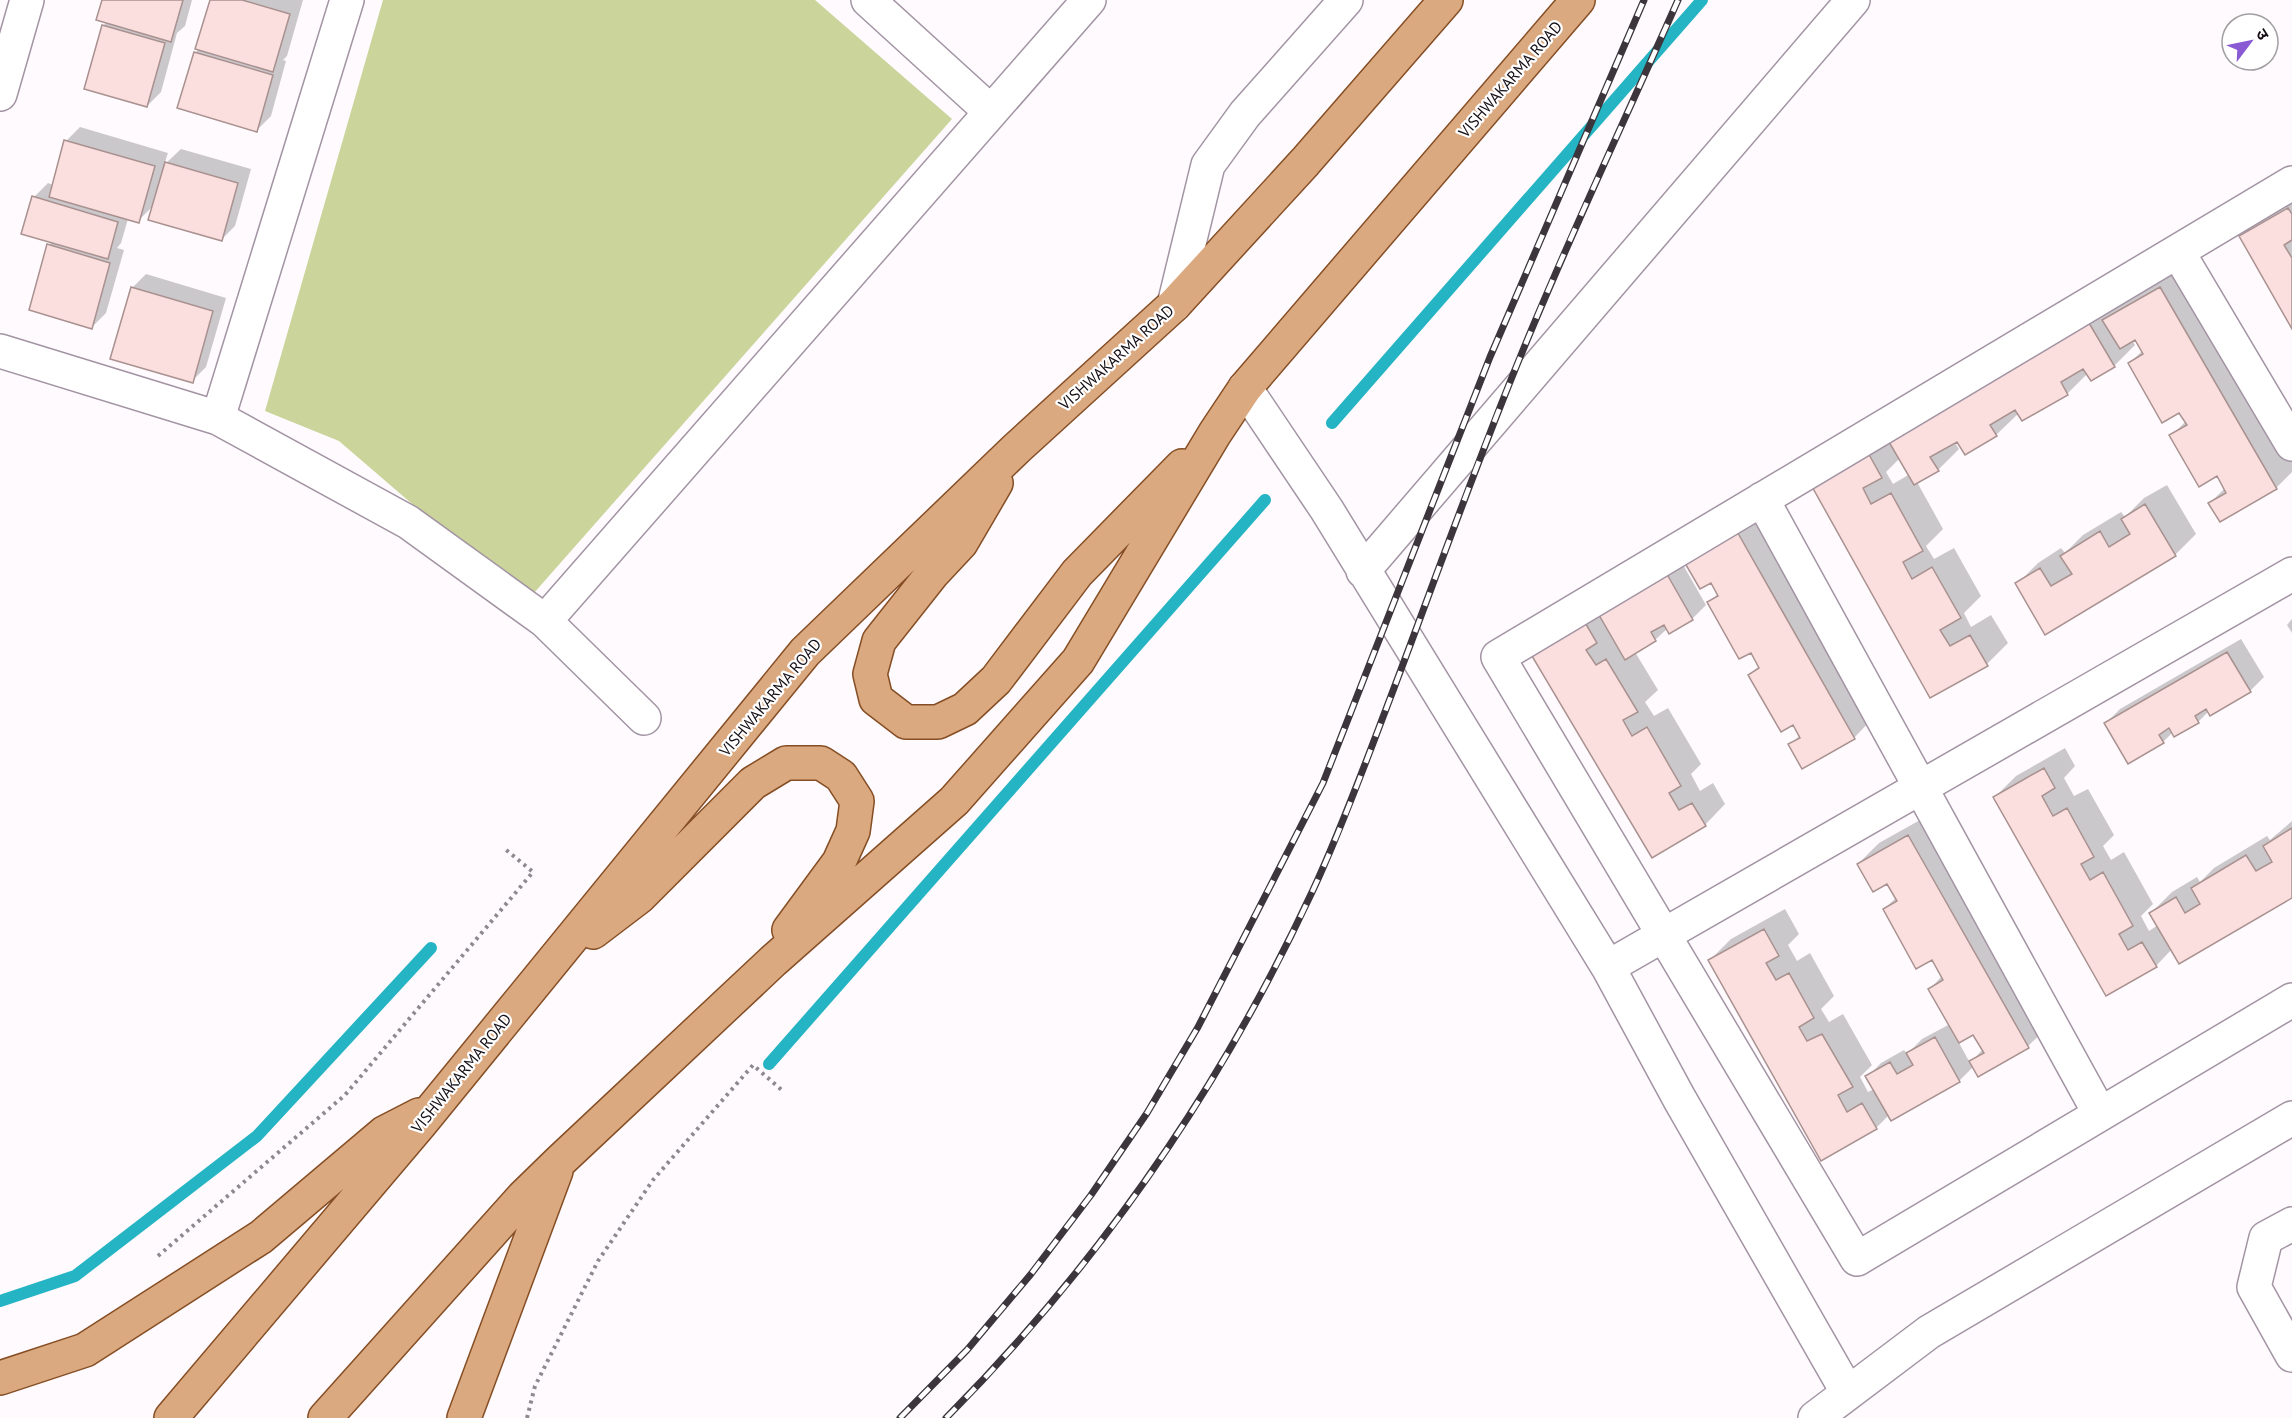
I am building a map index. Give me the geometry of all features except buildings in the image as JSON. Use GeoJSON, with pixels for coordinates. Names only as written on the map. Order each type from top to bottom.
{"type":"FeatureCollection","features":[{"type":"Feature","properties":{"kind":"main road","name":"VISHWAKARMA ROAD"},"geometry":{"type":"LineString","coordinates":[[171,1418],[431,1109],[805,652],[1017,447],[1174,305],[1305,162],[1446,0]]}},
{"type":"Feature","properties":{"kind":"main road","name":"VISHWAKARMA ROAD"},"geometry":{"type":"LineString","coordinates":[[325,1418],[523,1197],[773,961],[954,801],[1078,661],[1245,387],[1578,0]]}},
{"type":"Feature","properties":{"kind":"main road"},"geometry":{"type":"LineString","coordinates":[[1017,447],[961,543],[932,574],[879,641],[870,674],[876,699],[906,722],[938,722],[965,709],[996,680],[1077,573],[1127,519],[1215,433]]}},
{"type":"Feature","properties":{"kind":"main road"},"geometry":{"type":"LineString","coordinates":[[550,964],[639,897],[753,783],[786,764],[821,763],[841,776],[857,801],[853,831],[839,862],[795,920],[773,961]]}},
{"type":"Feature","properties":{"kind":"main road"},"geometry":{"type":"LineString","coordinates":[[0,1378],[85,1350],[261,1237],[384,1133],[431,1109]]}},
{"type":"Feature","properties":{"kind":"main road"},"geometry":{"type":"LineString","coordinates":[[464,1418],[560,1161]]}},
{"type":"Feature","properties":{"kind":"street"},"geometry":{"type":"LineString","coordinates":[[0,94],[27,0]]}},
{"type":"Feature","properties":{"kind":"street"},"geometry":{"type":"LineString","coordinates":[[218,418],[347,0]]}},
{"type":"Feature","properties":{"kind":"street"},"geometry":{"type":"LineString","coordinates":[[868,0],[991,112]]}},
{"type":"Feature","properties":{"kind":"street"},"geometry":{"type":"LineString","coordinates":[[545,621],[1089,0]]}},
{"type":"Feature","properties":{"kind":"street"},"geometry":{"type":"LineString","coordinates":[[1174,305],[1208,165],[1245,114],[1346,0]]}},
{"type":"Feature","properties":{"kind":"street"},"geometry":{"type":"LineString","coordinates":[[1363,571],[1853,0]]}},
{"type":"Feature","properties":{"kind":"street"},"geometry":{"type":"LineString","coordinates":[[2292,183],[1498,657],[1857,1259],[2292,1000]]}},
{"type":"Feature","properties":{"kind":"street"},"geometry":{"type":"LineString","coordinates":[[2178,252],[2292,444]]}},
{"type":"Feature","properties":{"kind":"street"},"geometry":{"type":"LineString","coordinates":[[0,351],[218,418],[408,522],[545,621],[644,718]]}},
{"type":"Feature","properties":{"kind":"street"},"geometry":{"type":"LineString","coordinates":[[1245,387],[1327,510],[1608,967],[1679,1098],[1848,1393]]}},
{"type":"Feature","properties":{"kind":"street"},"geometry":{"type":"LineString","coordinates":[[1762,499],[2100,1114]]}},
{"type":"Feature","properties":{"kind":"street"},"geometry":{"type":"LineString","coordinates":[[1608,967],[2292,574]]}},
{"type":"Feature","properties":{"kind":"street"},"geometry":{"type":"LineString","coordinates":[[1815,1418],[1929,1332],[2292,1118]]}},
{"type":"Feature","properties":{"kind":"street"},"geometry":{"type":"LineString","coordinates":[[2292,1224],[2266,1238],[2254,1287],[2292,1354]]}},
{"type":"Feature","properties":{"kind":"path"},"geometry":{"type":"LineString","coordinates":[[158,1257],[345,1095],[533,872],[505,849]]}},
{"type":"Feature","properties":{"kind":"path"},"geometry":{"type":"LineString","coordinates":[[527,1418],[536,1386],[598,1261],[653,1180],[753,1065],[784,1092]]}},
{"type":"Feature","properties":{"kind":"green space"},"geometry":{"type":"Polygon","coordinates":[[[383,0],[815,0],[952,119],[526,602],[339,441],[265,411],[383,0]]]}},
{"type":"Feature","properties":{"kind":"waterway"},"geometry":{"type":"LineString","coordinates":[[1332,423],[1702,0]]}},
{"type":"Feature","properties":{"kind":"waterway"},"geometry":{"type":"LineString","coordinates":[[769,1064],[1265,500]]}},
{"type":"Feature","properties":{"kind":"waterway"},"geometry":{"type":"LineString","coordinates":[[0,1301],[75,1276],[257,1136],[431,948]]}},
{"type":"Feature","properties":{"kind":"railway"},"geometry":{"type":"LineString","coordinates":[[900,1418],[967,1350],[1031,1274],[1091,1195],[1147,1113],[1198,1027],[1323,783],[1490,357],[1644,0]]}},
{"type":"Feature","properties":{"kind":"railway"},"geometry":{"type":"LineString","coordinates":[[946,1418],[1002,1359],[1106,1235],[1153,1170],[1197,1103],[1277,963],[1313,890],[1350,804],[1521,355],[1578,221],[1678,0]]}}]}
